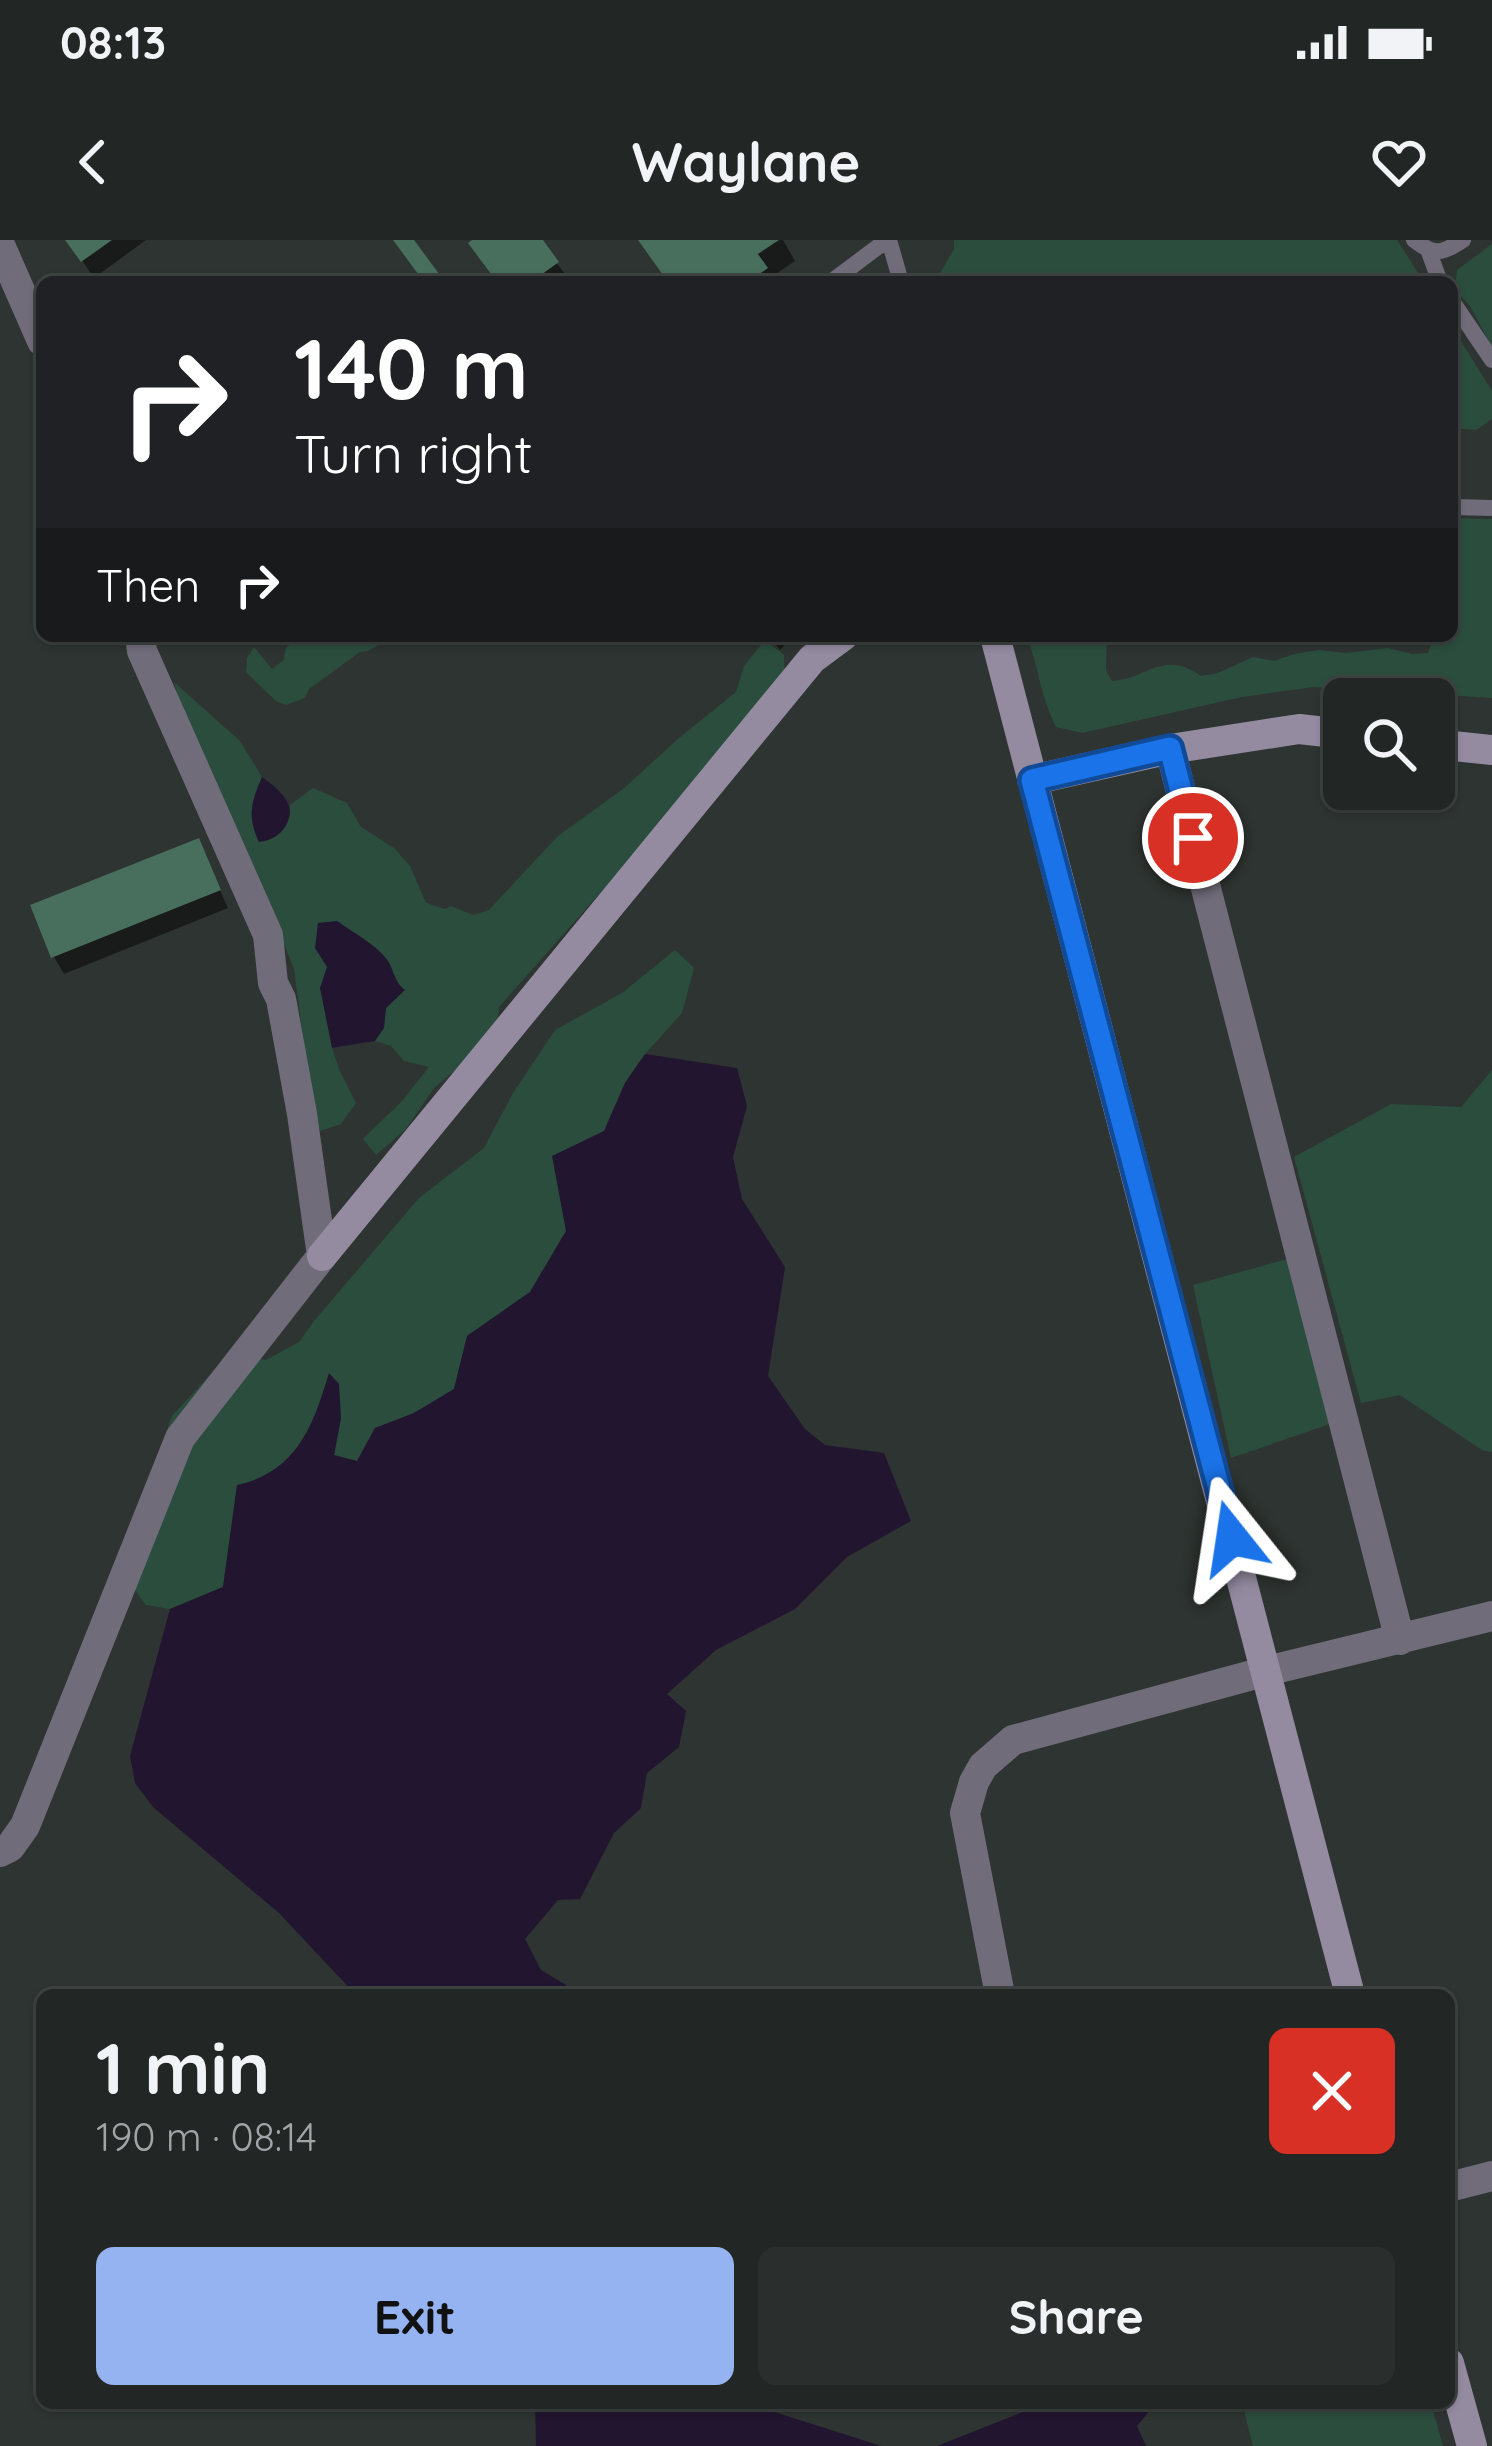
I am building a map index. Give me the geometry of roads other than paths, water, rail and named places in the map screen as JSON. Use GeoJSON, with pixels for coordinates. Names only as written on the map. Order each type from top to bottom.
{"type":"FeatureCollection","features":[{"type":"Feature","properties":{"kind":"street"},"geometry":{"type":"LineString","coordinates":[[0,245],[36,327]]}},
{"type":"Feature","properties":{"kind":"street"},"geometry":{"type":"LineString","coordinates":[[141,642],[268,935],[273,983],[302,1114],[322,1256]]}},
{"type":"Feature","properties":{"kind":"street"},"geometry":{"type":"LineString","coordinates":[[0,1852],[10,1847],[25,1826],[180,1438],[322,1256],[812,658],[835,642]]}},
{"type":"Feature","properties":{"kind":"street"},"geometry":{"type":"LineString","coordinates":[[997,642],[1348,1989]]}},
{"type":"Feature","properties":{"kind":"street"},"geometry":{"type":"LineString","coordinates":[[1032,780],[1170,748],[1299,729],[1323,732]]}},
{"type":"Feature","properties":{"kind":"street"},"geometry":{"type":"LineString","coordinates":[[1455,746],[1492,750]]}},
{"type":"Feature","properties":{"kind":"street"},"geometry":{"type":"LineString","coordinates":[[1170,748],[1400,1640]]}},
{"type":"Feature","properties":{"kind":"street"},"geometry":{"type":"LineString","coordinates":[[999,1989],[965,1813],[983,1766],[1013,1740],[1267,1671],[1490,1622]]}},
{"type":"Feature","properties":{"kind":"street"},"geometry":{"type":"LineString","coordinates":[[1455,2185],[1492,2176]]}},
{"type":"Feature","properties":{"kind":"street"},"geometry":{"type":"LineString","coordinates":[[1455,2385],[1472,2446]]}},
{"type":"Feature","properties":{"kind":"lane"},"geometry":{"type":"LineString","coordinates":[[839,276],[888,240],[899,276]]}},
{"type":"Feature","properties":{"kind":"lane"},"geometry":{"type":"LineString","coordinates":[[1422,246],[1445,252],[1463,240]]}},
{"type":"Feature","properties":{"kind":"lane"},"geometry":{"type":"LineString","coordinates":[[1422,246],[1437,276]]}},
{"type":"Feature","properties":{"kind":"lane"},"geometry":{"type":"LineString","coordinates":[[1458,310],[1492,361]]}},
{"type":"Feature","properties":{"kind":"lane"},"geometry":{"type":"LineString","coordinates":[[1458,507],[1492,508]]}}]}
